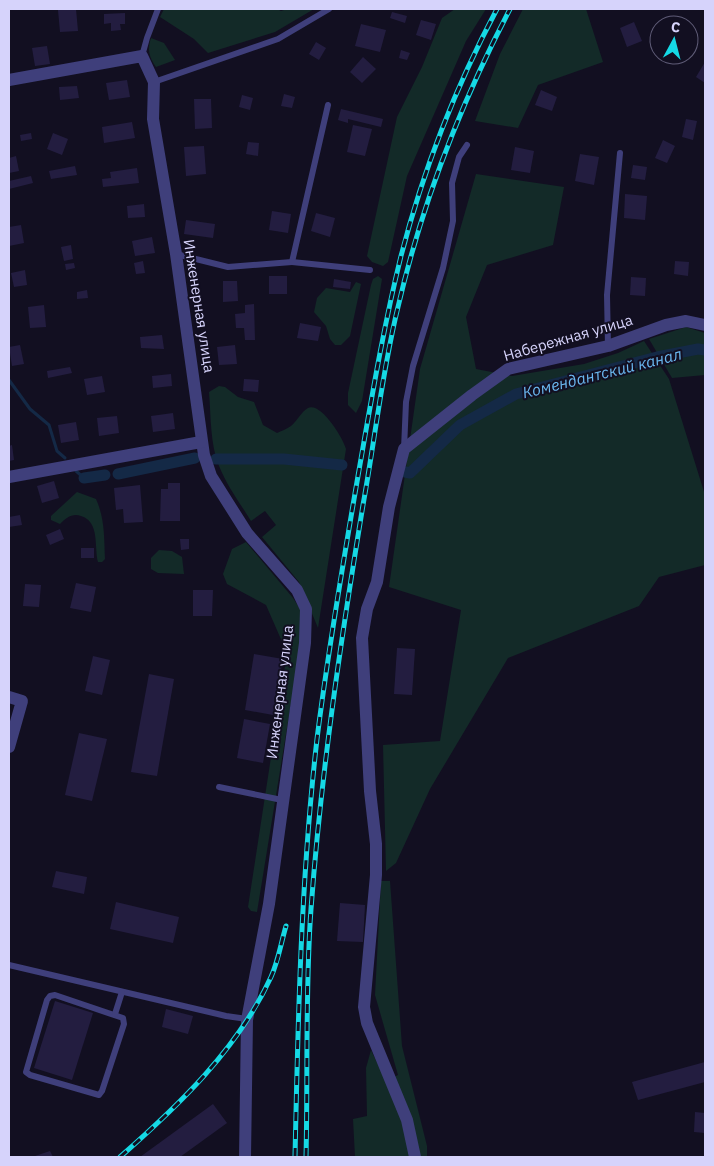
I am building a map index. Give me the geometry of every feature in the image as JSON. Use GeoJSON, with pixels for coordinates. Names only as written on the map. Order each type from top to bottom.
{"type":"FeatureCollection","features":[{"type":"Feature","properties":{"kind":"street"},"geometry":{"type":"LineString","coordinates":[[9,80],[142,56]]}},
{"type":"Feature","properties":{"kind":"street","name":"Инженерная улица"},"geometry":{"type":"LineString","coordinates":[[142,56],[154,82],[152,118],[176,254],[193,370],[201,442],[211,476],[247,533],[297,590],[306,609],[306,643],[282,800],[269,904],[247,1019],[245,1157]]}},
{"type":"Feature","properties":{"kind":"street","name":"Набережная улица"},"geometry":{"type":"LineString","coordinates":[[404,449],[508,369],[608,346],[666,325],[686,321],[705,325]]}},
{"type":"Feature","properties":{"kind":"street"},"geometry":{"type":"LineString","coordinates":[[9,477],[201,442]]}},
{"type":"Feature","properties":{"kind":"street"},"geometry":{"type":"LineString","coordinates":[[404,449],[389,507],[377,582],[367,609],[362,638],[370,791],[376,844],[376,875],[364,1007],[367,1023],[407,1120],[415,1157]]}},
{"type":"Feature","properties":{"kind":"street"},"geometry":{"type":"LineString","coordinates":[[9,697],[22,701],[9,747]]}},
{"type":"Feature","properties":{"kind":"lane"},"geometry":{"type":"LineString","coordinates":[[142,56],[146,38],[158,9]]}},
{"type":"Feature","properties":{"kind":"lane"},"geometry":{"type":"LineString","coordinates":[[154,82],[278,39],[329,9]]}},
{"type":"Feature","properties":{"kind":"lane"},"geometry":{"type":"LineString","coordinates":[[292,262],[328,105]]}},
{"type":"Feature","properties":{"kind":"lane"},"geometry":{"type":"LineString","coordinates":[[404,449],[406,402],[413,366],[443,268],[453,221],[452,183],[459,158],[467,145]]}},
{"type":"Feature","properties":{"kind":"lane"},"geometry":{"type":"LineString","coordinates":[[608,346],[607,295],[620,153]]}},
{"type":"Feature","properties":{"kind":"lane"},"geometry":{"type":"LineString","coordinates":[[176,254],[228,267],[292,262],[370,270]]}},
{"type":"Feature","properties":{"kind":"lane"},"geometry":{"type":"LineString","coordinates":[[219,787],[282,800]]}},
{"type":"Feature","properties":{"kind":"lane"},"geometry":{"type":"LineString","coordinates":[[9,965],[226,1016],[247,1019]]}},
{"type":"Feature","properties":{"kind":"lane"},"geometry":{"type":"LineString","coordinates":[[115,1014],[122,992]]}},
{"type":"Feature","properties":{"kind":"lane"},"geometry":{"type":"LineString","coordinates":[[55,995],[115,1014],[123,1018],[124,1024],[102,1091],[99,1095],[30,1075],[26,1072],[36,1033],[50,996],[55,995]]}},
{"type":"Feature","properties":{"kind":"green space"},"geometry":{"type":"Polygon","coordinates":[[[164,9],[277,9],[281,11],[287,9],[314,9],[275,32],[208,53],[194,39],[160,17],[164,9]]]}},
{"type":"Feature","properties":{"kind":"green space"},"geometry":{"type":"Polygon","coordinates":[[[455,9],[486,9],[466,41],[407,176],[388,262],[383,266],[372,262],[367,256],[397,117],[422,67],[442,18],[455,9]]]}},
{"type":"Feature","properties":{"kind":"green space"},"geometry":{"type":"Polygon","coordinates":[[[523,9],[586,9],[603,62],[538,85],[518,128],[475,121],[500,54],[523,9]]]}},
{"type":"Feature","properties":{"kind":"green space"},"geometry":{"type":"Polygon","coordinates":[[[151,38],[164,43],[175,60],[156,67],[149,53],[151,38]]]}},
{"type":"Feature","properties":{"kind":"green space"},"geometry":{"type":"Polygon","coordinates":[[[476,174],[564,187],[553,245],[487,265],[466,317],[476,369],[512,376],[584,364],[618,353],[644,341],[669,379],[705,495],[705,565],[659,577],[639,606],[508,658],[430,789],[396,863],[386,871],[383,745],[440,741],[461,610],[389,587],[420,369],[476,174]]]}},
{"type":"Feature","properties":{"kind":"green space"},"geometry":{"type":"Polygon","coordinates":[[[378,276],[382,279],[362,401],[356,413],[348,405],[348,393],[371,285],[373,279],[378,276]]]}},
{"type":"Feature","properties":{"kind":"green space"},"geometry":{"type":"Polygon","coordinates":[[[356,282],[361,284],[350,336],[341,345],[335,345],[330,339],[326,326],[314,312],[317,298],[326,288],[350,292],[356,282]]]}},
{"type":"Feature","properties":{"kind":"green space"},"geometry":{"type":"Polygon","coordinates":[[[686,327],[705,333],[705,375],[672,378],[649,339],[686,327]]]}},
{"type":"Feature","properties":{"kind":"green space"},"geometry":{"type":"Polygon","coordinates":[[[219,386],[225,387],[238,397],[254,402],[263,425],[277,433],[291,426],[308,408],[319,410],[331,422],[344,444],[346,449],[318,628],[299,582],[262,537],[276,525],[265,511],[251,521],[219,466],[212,439],[209,392],[219,386]]]}},
{"type":"Feature","properties":{"kind":"green space"},"geometry":{"type":"Polygon","coordinates":[[[77,492],[96,499],[99,506],[104,536],[105,559],[102,562],[98,562],[94,529],[87,519],[78,515],[72,516],[60,524],[51,520],[51,516],[77,492]]]}},
{"type":"Feature","properties":{"kind":"green space"},"geometry":{"type":"Polygon","coordinates":[[[246,542],[293,598],[302,612],[301,642],[257,912],[251,911],[248,907],[287,653],[266,605],[227,584],[223,574],[232,549],[246,542]]]}},
{"type":"Feature","properties":{"kind":"green space"},"geometry":{"type":"Polygon","coordinates":[[[159,550],[172,551],[182,557],[184,574],[158,573],[151,569],[151,558],[159,550]]]}},
{"type":"Feature","properties":{"kind":"green space"},"geometry":{"type":"Polygon","coordinates":[[[381,881],[390,881],[402,1046],[427,1146],[427,1157],[355,1157],[353,1119],[367,1116],[366,1068],[371,1050],[386,1081],[398,1075],[375,995],[381,881]]]}},
{"type":"Feature","properties":{"kind":"building"},"geometry":{"type":"Polygon","coordinates":[[[76,9],[78,31],[60,32],[58,10],[76,9]]]}},
{"type":"Feature","properties":{"kind":"building"},"geometry":{"type":"Polygon","coordinates":[[[392,12],[407,16],[405,23],[390,18],[392,12]]]}},
{"type":"Feature","properties":{"kind":"building"},"geometry":{"type":"Polygon","coordinates":[[[125,13],[125,24],[120,24],[121,30],[111,31],[111,23],[104,24],[104,14],[125,13]]]}},
{"type":"Feature","properties":{"kind":"building"},"geometry":{"type":"Polygon","coordinates":[[[421,20],[436,24],[431,40],[416,35],[421,20]]]}},
{"type":"Feature","properties":{"kind":"building"},"geometry":{"type":"Polygon","coordinates":[[[634,22],[642,41],[627,47],[620,28],[634,22]]]}},
{"type":"Feature","properties":{"kind":"building"},"geometry":{"type":"Polygon","coordinates":[[[361,24],[386,30],[380,52],[355,46],[361,24]]]}},
{"type":"Feature","properties":{"kind":"building"},"geometry":{"type":"Polygon","coordinates":[[[316,42],[326,48],[319,60],[309,54],[316,42]]]}},
{"type":"Feature","properties":{"kind":"building"},"geometry":{"type":"Polygon","coordinates":[[[47,46],[50,64],[35,66],[32,48],[47,46]]]}},
{"type":"Feature","properties":{"kind":"building"},"geometry":{"type":"Polygon","coordinates":[[[401,50],[410,53],[407,60],[399,58],[401,50]]]}},
{"type":"Feature","properties":{"kind":"building"},"geometry":{"type":"Polygon","coordinates":[[[363,57],[376,69],[362,83],[350,72],[363,57]]]}},
{"type":"Feature","properties":{"kind":"building"},"geometry":{"type":"Polygon","coordinates":[[[705,62],[705,83],[696,77],[705,62]]]}},
{"type":"Feature","properties":{"kind":"building"},"geometry":{"type":"Polygon","coordinates":[[[127,80],[130,97],[109,100],[106,83],[127,80]]]}},
{"type":"Feature","properties":{"kind":"building"},"geometry":{"type":"Polygon","coordinates":[[[77,86],[79,98],[60,100],[59,87],[77,86]]]}},
{"type":"Feature","properties":{"kind":"building"},"geometry":{"type":"Polygon","coordinates":[[[541,90],[557,97],[552,111],[535,105],[541,90]]]}},
{"type":"Feature","properties":{"kind":"building"},"geometry":{"type":"Polygon","coordinates":[[[284,94],[295,97],[292,108],[281,106],[284,94]]]}},
{"type":"Feature","properties":{"kind":"building"},"geometry":{"type":"Polygon","coordinates":[[[242,95],[253,98],[250,110],[239,107],[242,95]]]}},
{"type":"Feature","properties":{"kind":"building"},"geometry":{"type":"Polygon","coordinates":[[[194,99],[211,99],[212,128],[195,129],[194,99]]]}},
{"type":"Feature","properties":{"kind":"building"},"geometry":{"type":"Polygon","coordinates":[[[341,109],[383,119],[381,127],[348,119],[348,123],[338,120],[341,109]]]}},
{"type":"Feature","properties":{"kind":"building"},"geometry":{"type":"Polygon","coordinates":[[[686,119],[697,121],[693,140],[682,137],[686,119]]]}},
{"type":"Feature","properties":{"kind":"building"},"geometry":{"type":"Polygon","coordinates":[[[132,122],[135,138],[104,143],[102,127],[132,122]]]}},
{"type":"Feature","properties":{"kind":"building"},"geometry":{"type":"Polygon","coordinates":[[[353,125],[372,129],[365,156],[347,152],[353,125]]]}},
{"type":"Feature","properties":{"kind":"building"},"geometry":{"type":"Polygon","coordinates":[[[31,133],[32,139],[21,141],[20,135],[31,133]]]}},
{"type":"Feature","properties":{"kind":"building"},"geometry":{"type":"Polygon","coordinates":[[[53,133],[68,139],[62,155],[47,149],[53,133]]]}},
{"type":"Feature","properties":{"kind":"building"},"geometry":{"type":"Polygon","coordinates":[[[663,140],[675,146],[667,163],[655,158],[663,140]]]}},
{"type":"Feature","properties":{"kind":"building"},"geometry":{"type":"Polygon","coordinates":[[[248,142],[259,143],[258,156],[246,154],[248,142]]]}},
{"type":"Feature","properties":{"kind":"building"},"geometry":{"type":"Polygon","coordinates":[[[204,146],[206,174],[186,176],[184,147],[204,146]]]}},
{"type":"Feature","properties":{"kind":"building"},"geometry":{"type":"Polygon","coordinates":[[[515,147],[534,151],[530,173],[511,170],[515,147]]]}},
{"type":"Feature","properties":{"kind":"building"},"geometry":{"type":"Polygon","coordinates":[[[580,154],[599,157],[594,185],[575,181],[580,154]]]}},
{"type":"Feature","properties":{"kind":"building"},"geometry":{"type":"Polygon","coordinates":[[[16,156],[19,171],[9,173],[9,158],[16,156]]]}},
{"type":"Feature","properties":{"kind":"building"},"geometry":{"type":"Polygon","coordinates":[[[633,165],[647,167],[645,180],[631,178],[633,165]]]}},
{"type":"Feature","properties":{"kind":"building"},"geometry":{"type":"Polygon","coordinates":[[[75,166],[77,175],[51,179],[49,171],[75,166]]]}},
{"type":"Feature","properties":{"kind":"building"},"geometry":{"type":"Polygon","coordinates":[[[137,168],[139,183],[103,187],[102,179],[111,178],[110,172],[137,168]]]}},
{"type":"Feature","properties":{"kind":"building"},"geometry":{"type":"Polygon","coordinates":[[[31,176],[33,183],[9,189],[9,181],[31,176]]]}},
{"type":"Feature","properties":{"kind":"building"},"geometry":{"type":"Polygon","coordinates":[[[625,194],[647,196],[645,220],[624,218],[625,194]]]}},
{"type":"Feature","properties":{"kind":"building"},"geometry":{"type":"Polygon","coordinates":[[[144,204],[145,217],[128,218],[127,206],[144,204]]]}},
{"type":"Feature","properties":{"kind":"building"},"geometry":{"type":"Polygon","coordinates":[[[272,211],[291,214],[288,233],[269,230],[272,211]]]}},
{"type":"Feature","properties":{"kind":"building"},"geometry":{"type":"Polygon","coordinates":[[[316,213],[335,218],[330,237],[311,231],[316,213]]]}},
{"type":"Feature","properties":{"kind":"building"},"geometry":{"type":"Polygon","coordinates":[[[186,220],[215,224],[213,238],[184,234],[186,220]]]}},
{"type":"Feature","properties":{"kind":"building"},"geometry":{"type":"Polygon","coordinates":[[[21,225],[24,243],[9,246],[9,227],[21,225]]]}},
{"type":"Feature","properties":{"kind":"building"},"geometry":{"type":"Polygon","coordinates":[[[152,237],[155,253],[135,256],[132,241],[152,237]]]}},
{"type":"Feature","properties":{"kind":"building"},"geometry":{"type":"Polygon","coordinates":[[[71,245],[73,259],[64,261],[61,247],[71,245]]]}},
{"type":"Feature","properties":{"kind":"building"},"geometry":{"type":"Polygon","coordinates":[[[143,261],[145,273],[136,274],[134,263],[143,261]]]}},
{"type":"Feature","properties":{"kind":"building"},"geometry":{"type":"Polygon","coordinates":[[[675,261],[689,262],[688,276],[674,274],[675,261]]]}},
{"type":"Feature","properties":{"kind":"building"},"geometry":{"type":"Polygon","coordinates":[[[74,263],[75,268],[66,270],[65,264],[74,263]]]}},
{"type":"Feature","properties":{"kind":"building"},"geometry":{"type":"Polygon","coordinates":[[[25,270],[27,285],[14,287],[11,273],[25,270]]]}},
{"type":"Feature","properties":{"kind":"building"},"geometry":{"type":"Polygon","coordinates":[[[269,276],[287,276],[287,294],[269,294],[269,276]]]}},
{"type":"Feature","properties":{"kind":"building"},"geometry":{"type":"Polygon","coordinates":[[[631,277],[646,278],[645,296],[630,295],[631,277]]]}},
{"type":"Feature","properties":{"kind":"building"},"geometry":{"type":"Polygon","coordinates":[[[334,279],[351,282],[350,289],[333,287],[334,279]]]}},
{"type":"Feature","properties":{"kind":"building"},"geometry":{"type":"Polygon","coordinates":[[[223,281],[237,281],[238,301],[223,302],[223,281]]]}},
{"type":"Feature","properties":{"kind":"building"},"geometry":{"type":"Polygon","coordinates":[[[87,290],[88,298],[77,299],[77,292],[87,290]]]}},
{"type":"Feature","properties":{"kind":"building"},"geometry":{"type":"Polygon","coordinates":[[[254,304],[255,340],[245,340],[244,328],[236,328],[235,314],[245,313],[245,305],[254,304]]]}},
{"type":"Feature","properties":{"kind":"building"},"geometry":{"type":"Polygon","coordinates":[[[44,305],[46,327],[30,328],[28,307],[44,305]]]}},
{"type":"Feature","properties":{"kind":"building"},"geometry":{"type":"Polygon","coordinates":[[[300,323],[321,327],[318,341],[297,338],[300,323]]]}},
{"type":"Feature","properties":{"kind":"building"},"geometry":{"type":"Polygon","coordinates":[[[162,335],[164,349],[141,348],[140,337],[162,335]]]}},
{"type":"Feature","properties":{"kind":"building"},"geometry":{"type":"Polygon","coordinates":[[[20,345],[24,364],[12,366],[9,347],[20,345]]]}},
{"type":"Feature","properties":{"kind":"building"},"geometry":{"type":"Polygon","coordinates":[[[235,345],[237,364],[219,365],[217,347],[235,345]]]}},
{"type":"Feature","properties":{"kind":"building"},"geometry":{"type":"Polygon","coordinates":[[[70,367],[72,373],[48,378],[47,371],[70,367]]]}},
{"type":"Feature","properties":{"kind":"building"},"geometry":{"type":"Polygon","coordinates":[[[171,374],[172,386],[153,388],[152,376],[171,374]]]}},
{"type":"Feature","properties":{"kind":"building"},"geometry":{"type":"Polygon","coordinates":[[[102,376],[105,392],[87,395],[84,379],[102,376]]]}},
{"type":"Feature","properties":{"kind":"building"},"geometry":{"type":"Polygon","coordinates":[[[244,379],[259,380],[258,392],[243,391],[244,379]]]}},
{"type":"Feature","properties":{"kind":"building"},"geometry":{"type":"Polygon","coordinates":[[[173,413],[175,429],[153,432],[151,416],[173,413]]]}},
{"type":"Feature","properties":{"kind":"building"},"geometry":{"type":"Polygon","coordinates":[[[117,416],[119,433],[99,436],[97,418],[117,416]]]}},
{"type":"Feature","properties":{"kind":"building"},"geometry":{"type":"Polygon","coordinates":[[[76,422],[79,440],[61,443],[58,425],[76,422]]]}},
{"type":"Feature","properties":{"kind":"building"},"geometry":{"type":"Polygon","coordinates":[[[12,445],[14,460],[9,461],[9,446],[12,445]]]}},
{"type":"Feature","properties":{"kind":"building"},"geometry":{"type":"Polygon","coordinates":[[[54,481],[59,498],[42,503],[37,486],[54,481]]]}},
{"type":"Feature","properties":{"kind":"building"},"geometry":{"type":"Polygon","coordinates":[[[168,483],[180,483],[180,521],[160,521],[161,489],[168,489],[168,483]]]}},
{"type":"Feature","properties":{"kind":"building"},"geometry":{"type":"Polygon","coordinates":[[[140,485],[143,522],[124,523],[123,509],[116,510],[114,488],[140,485]]]}},
{"type":"Feature","properties":{"kind":"building"},"geometry":{"type":"Polygon","coordinates":[[[20,515],[22,525],[9,527],[9,517],[20,515]]]}},
{"type":"Feature","properties":{"kind":"building"},"geometry":{"type":"Polygon","coordinates":[[[60,529],[64,539],[50,545],[46,535],[60,529]]]}},
{"type":"Feature","properties":{"kind":"building"},"geometry":{"type":"Polygon","coordinates":[[[180,539],[189,539],[189,549],[181,550],[180,539]]]}},
{"type":"Feature","properties":{"kind":"building"},"geometry":{"type":"Polygon","coordinates":[[[81,548],[94,548],[94,558],[81,558],[81,548]]]}},
{"type":"Feature","properties":{"kind":"building"},"geometry":{"type":"Polygon","coordinates":[[[76,583],[96,587],[91,612],[70,608],[76,583]]]}},
{"type":"Feature","properties":{"kind":"building"},"geometry":{"type":"Polygon","coordinates":[[[25,584],[41,585],[39,607],[23,606],[25,584]]]}},
{"type":"Feature","properties":{"kind":"building"},"geometry":{"type":"Polygon","coordinates":[[[193,590],[213,590],[212,616],[193,616],[193,590]]]}},
{"type":"Feature","properties":{"kind":"building"},"geometry":{"type":"Polygon","coordinates":[[[397,648],[415,649],[412,695],[394,694],[397,648]]]}},
{"type":"Feature","properties":{"kind":"building"},"geometry":{"type":"Polygon","coordinates":[[[254,654],[283,659],[273,715],[245,710],[254,654]]]}},
{"type":"Feature","properties":{"kind":"building"},"geometry":{"type":"Polygon","coordinates":[[[93,656],[110,660],[102,695],[85,691],[93,656]]]}},
{"type":"Feature","properties":{"kind":"building"},"geometry":{"type":"Polygon","coordinates":[[[149,674],[174,679],[157,776],[131,772],[149,674]]]}},
{"type":"Feature","properties":{"kind":"building"},"geometry":{"type":"Polygon","coordinates":[[[244,719],[270,724],[263,763],[237,758],[244,719]]]}},
{"type":"Feature","properties":{"kind":"building"},"geometry":{"type":"Polygon","coordinates":[[[79,733],[107,739],[92,801],[65,795],[79,733]]]}},
{"type":"Feature","properties":{"kind":"building"},"geometry":{"type":"Polygon","coordinates":[[[56,871],[87,877],[84,894],[52,887],[56,871]]]}},
{"type":"Feature","properties":{"kind":"building"},"geometry":{"type":"Polygon","coordinates":[[[116,902],[179,917],[173,943],[110,929],[116,902]]]}},
{"type":"Feature","properties":{"kind":"building"},"geometry":{"type":"Polygon","coordinates":[[[340,903],[365,905],[363,942],[337,941],[340,903]]]}},
{"type":"Feature","properties":{"kind":"building"},"geometry":{"type":"Polygon","coordinates":[[[55,1001],[93,1013],[72,1080],[34,1068],[55,1001]]]}},
{"type":"Feature","properties":{"kind":"building"},"geometry":{"type":"Polygon","coordinates":[[[166,1009],[193,1016],[188,1034],[162,1027],[166,1009]]]}},
{"type":"Feature","properties":{"kind":"building"},"geometry":{"type":"Polygon","coordinates":[[[705,1062],[705,1082],[638,1100],[632,1082],[705,1062]]]}},
{"type":"Feature","properties":{"kind":"building"},"geometry":{"type":"Polygon","coordinates":[[[213,1104],[227,1123],[180,1157],[140,1157],[213,1104]]]}},
{"type":"Feature","properties":{"kind":"building"},"geometry":{"type":"Polygon","coordinates":[[[695,1112],[705,1113],[705,1133],[694,1132],[695,1112]]]}},
{"type":"Feature","properties":{"kind":"building"},"geometry":{"type":"Polygon","coordinates":[[[50,1151],[53,1157],[32,1157],[50,1151]]]}},
{"type":"Feature","properties":{"kind":"waterway","name":"Комендантский канал"},"geometry":{"type":"LineString","coordinates":[[405,472],[410,473],[460,425],[516,394],[657,357],[698,349],[705,350]]}},
{"type":"Feature","properties":{"kind":"waterway","name":"Комендантский канал"},"geometry":{"type":"LineString","coordinates":[[9,380],[30,409],[49,425],[57,451],[65,458]]}},
{"type":"Feature","properties":{"kind":"waterway","name":"Комендантский канал"},"geometry":{"type":"LineString","coordinates":[[118,474],[195,458]]}},
{"type":"Feature","properties":{"kind":"waterway","name":"Комендантский канал"},"geometry":{"type":"LineString","coordinates":[[216,459],[284,459],[342,465]]}},
{"type":"Feature","properties":{"kind":"waterway","name":"Комендантский канал"},"geometry":{"type":"LineString","coordinates":[[76,471],[84,478]]}},
{"type":"Feature","properties":{"kind":"waterway","name":"Комендантский канал"},"geometry":{"type":"LineString","coordinates":[[84,478],[105,475]]}},
{"type":"Feature","properties":{"kind":"railway"},"geometry":{"type":"LineString","coordinates":[[295,1157],[301,948],[307,843],[317,739],[331,640],[368,421],[383,338],[401,256],[420,192],[454,99],[497,9]]}},
{"type":"Feature","properties":{"kind":"railway"},"geometry":{"type":"LineString","coordinates":[[306,1157],[308,971],[311,909],[320,807],[340,656],[383,381],[392,331],[408,268],[431,192],[459,117],[510,9]]}},
{"type":"Feature","properties":{"kind":"railway"},"geometry":{"type":"LineString","coordinates":[[120,1157],[185,1097],[242,1028],[271,977],[278,959],[286,926]]}}]}
